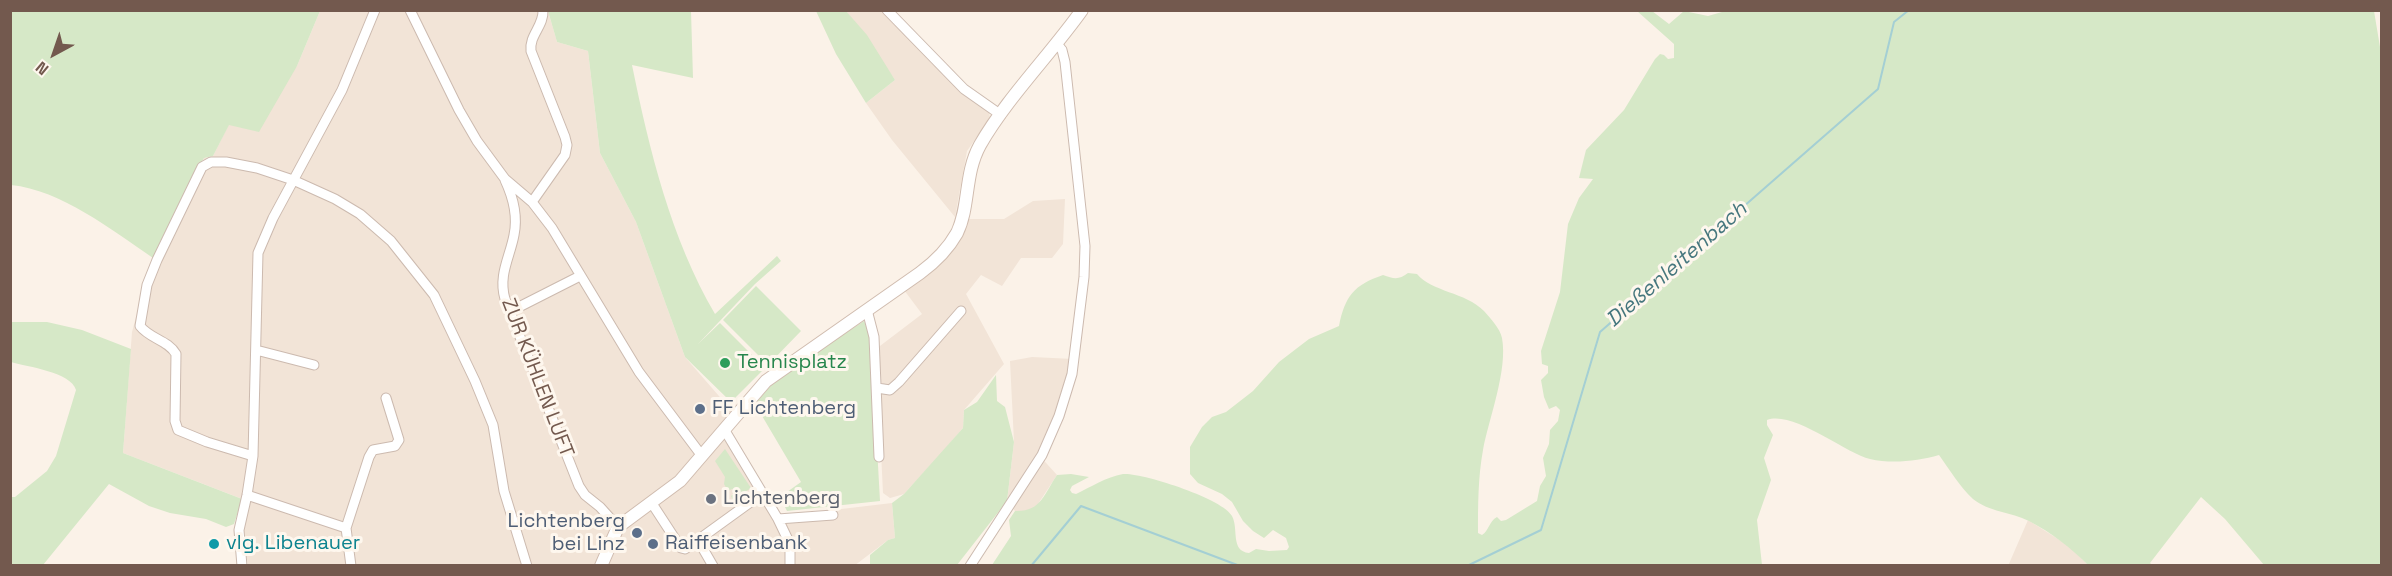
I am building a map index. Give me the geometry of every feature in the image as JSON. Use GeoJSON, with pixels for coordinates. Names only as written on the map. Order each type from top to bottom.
{"type":"FeatureCollection","features":[{"type":"Feature","properties":{"kind":"street"},"geometry":{"type":"LineString","coordinates":[[242,566],[238,536],[253,456],[258,254],[268,227],[292,180],[342,90],[375,10]]}},
{"type":"Feature","properties":{"kind":"street"},"geometry":{"type":"LineString","coordinates":[[410,10],[459,110],[477,141],[505,179],[532,202],[552,228],[639,372],[702,456]]}},
{"type":"Feature","properties":{"kind":"street"},"geometry":{"type":"LineString","coordinates":[[532,202],[567,150],[565,137],[531,51],[531,41],[541,24],[543,10]]}},
{"type":"Feature","properties":{"kind":"street"},"geometry":{"type":"LineString","coordinates":[[886,10],[964,89],[1000,115]]}},
{"type":"Feature","properties":{"kind":"street"},"geometry":{"type":"LineString","coordinates":[[601,566],[618,527],[680,481],[772,376],[928,267],[950,244],[961,221],[972,164],[985,138],[1000,115],[1082,10]]}},
{"type":"Feature","properties":{"kind":"street"},"geometry":{"type":"LineString","coordinates":[[970,566],[1039,459],[1057,423],[1070,385],[1076,349],[1084,267],[1084,235],[1065,62],[1062,50],[1057,44]]}},
{"type":"Feature","properties":{"kind":"street"},"geometry":{"type":"LineString","coordinates":[[253,456],[207,442],[178,430],[175,421],[176,354],[172,346],[145,333],[140,326],[147,285],[157,260],[202,167],[211,162],[226,162],[257,168],[335,199],[386,235],[434,295],[471,372],[493,425],[504,491],[527,566]]}},
{"type":"Feature","properties":{"kind":"street","name":"ZUR KÜHLEN LUFT"},"geometry":{"type":"LineString","coordinates":[[505,179],[515,213],[515,234],[502,278],[503,291],[579,486],[585,495],[604,510],[618,527]]}},
{"type":"Feature","properties":{"kind":"street"},"geometry":{"type":"LineString","coordinates":[[511,311],[580,276]]}},
{"type":"Feature","properties":{"kind":"street"},"geometry":{"type":"LineString","coordinates":[[867,310],[874,337],[879,457]]}},
{"type":"Feature","properties":{"kind":"street"},"geometry":{"type":"LineString","coordinates":[[877,388],[890,390],[899,382],[961,311]]}},
{"type":"Feature","properties":{"kind":"street"},"geometry":{"type":"LineString","coordinates":[[256,350],[314,365]]}},
{"type":"Feature","properties":{"kind":"street"},"geometry":{"type":"LineString","coordinates":[[351,566],[346,528],[371,453],[376,449],[398,444],[397,430],[386,398]]}},
{"type":"Feature","properties":{"kind":"street"},"geometry":{"type":"LineString","coordinates":[[724,429],[778,519],[790,544],[790,566]]}},
{"type":"Feature","properties":{"kind":"street"},"geometry":{"type":"LineString","coordinates":[[651,502],[681,548],[685,549],[764,493]]}},
{"type":"Feature","properties":{"kind":"street"},"geometry":{"type":"LineString","coordinates":[[247,495],[346,528]]}},
{"type":"Feature","properties":{"kind":"street"},"geometry":{"type":"LineString","coordinates":[[778,519],[833,514]]}},
{"type":"Feature","properties":{"kind":"street"},"geometry":{"type":"LineString","coordinates":[[698,540],[713,566]]}},
{"type":"Feature","properties":{"kind":"shaded area"},"geometry":{"type":"Polygon","coordinates":[[[320,11],[548,11],[557,42],[588,51],[600,153],[636,222],[685,357],[732,411],[719,427],[774,517],[892,503],[895,538],[888,540],[854,566],[248,565],[241,524],[250,502],[123,453],[132,332],[150,264],[204,158],[213,156],[229,124],[297,66],[320,11]]]}},
{"type":"Feature","properties":{"kind":"shaded area"},"geometry":{"type":"Polygon","coordinates":[[[846,11],[882,11],[926,56],[989,112],[990,118],[967,151],[955,217],[892,140],[866,103],[895,80],[846,11]]]}},
{"type":"Feature","properties":{"kind":"shaded area"},"geometry":{"type":"Polygon","coordinates":[[[1065,199],[1063,244],[1052,258],[1021,258],[1002,286],[981,275],[966,294],[1004,364],[964,410],[963,428],[904,494],[890,498],[883,493],[876,349],[922,314],[904,290],[947,256],[969,219],[1004,219],[1033,201],[1065,199]]]}},
{"type":"Feature","properties":{"kind":"shaded area"},"geometry":{"type":"Polygon","coordinates":[[[1032,357],[1073,359],[1055,418],[1038,454],[1057,475],[1036,507],[1028,511],[1015,511],[1007,501],[1014,442],[1010,361],[1032,357]]]}},
{"type":"Feature","properties":{"kind":"shaded area"},"geometry":{"type":"Polygon","coordinates":[[[2028,520],[2069,546],[2088,565],[2008,566],[2028,520]]]}},
{"type":"Feature","properties":{"kind":"green space"},"geometry":{"type":"Polygon","coordinates":[[[1729,10],[2374,11],[2382,59],[2381,565],[2264,565],[2225,519],[2201,497],[2150,563],[2152,565],[2088,565],[2061,541],[2037,526],[2022,518],[1986,507],[1973,499],[1939,455],[1905,461],[1870,459],[1804,426],[1778,419],[1767,420],[1767,425],[1773,435],[1764,458],[1771,480],[1757,520],[1762,565],[992,565],[1011,536],[1009,520],[1015,511],[1024,511],[1036,505],[1057,475],[1071,474],[1089,477],[1072,486],[1070,490],[1076,494],[1123,474],[1146,477],[1181,488],[1226,509],[1234,521],[1237,544],[1243,551],[1249,553],[1256,549],[1287,550],[1289,547],[1286,538],[1273,530],[1264,538],[1243,521],[1232,502],[1222,494],[1198,483],[1190,474],[1190,447],[1202,427],[1212,417],[1226,412],[1253,391],[1279,362],[1309,339],[1339,326],[1344,307],[1352,293],[1365,283],[1383,275],[1396,278],[1408,273],[1417,274],[1431,285],[1476,305],[1492,320],[1501,334],[1503,351],[1500,379],[1480,471],[1478,533],[1482,535],[1497,517],[1501,521],[1506,520],[1537,501],[1540,486],[1546,476],[1543,458],[1549,444],[1550,430],[1558,421],[1560,410],[1556,406],[1549,409],[1544,397],[1541,380],[1548,373],[1548,366],[1542,364],[1541,351],[1560,292],[1568,224],[1579,198],[1593,179],[1579,178],[1586,150],[1624,110],[1655,59],[1660,54],[1668,59],[1674,58],[1674,44],[1637,11],[1652,11],[1669,24],[1684,11],[1708,16],[1729,10]]]}},
{"type":"Feature","properties":{"kind":"green space"},"geometry":{"type":"Polygon","coordinates":[[[11,11],[320,11],[297,66],[259,132],[229,125],[213,156],[204,158],[201,163],[153,258],[67,203],[30,188],[11,185],[11,11]]]}},
{"type":"Feature","properties":{"kind":"green space"},"geometry":{"type":"Polygon","coordinates":[[[548,11],[691,11],[693,78],[632,65],[663,193],[686,255],[715,314],[777,256],[781,261],[755,284],[698,344],[720,323],[765,368],[731,402],[685,357],[636,222],[600,153],[588,51],[557,42],[548,11]]]}},
{"type":"Feature","properties":{"kind":"green space"},"geometry":{"type":"Polygon","coordinates":[[[816,11],[846,11],[867,35],[895,80],[866,103],[836,54],[816,11]]]}},
{"type":"Feature","properties":{"kind":"green space","name":"Tennisplatz"},"geometry":{"type":"Polygon","coordinates":[[[756,286],[801,331],[768,365],[723,320],[756,286]]]}},
{"type":"Feature","properties":{"kind":"green space"},"geometry":{"type":"Polygon","coordinates":[[[864,321],[871,339],[880,501],[787,511],[780,497],[801,482],[755,404],[777,378],[864,321]]]}},
{"type":"Feature","properties":{"kind":"green space"},"geometry":{"type":"Polygon","coordinates":[[[11,322],[47,322],[82,330],[131,349],[123,453],[242,499],[234,524],[226,527],[206,519],[170,513],[149,506],[109,484],[43,565],[11,566],[10,497],[15,497],[47,471],[56,456],[76,390],[66,379],[58,375],[11,362],[11,322]]]}},
{"type":"Feature","properties":{"kind":"green space"},"geometry":{"type":"Polygon","coordinates":[[[996,375],[997,401],[1005,407],[1014,442],[1007,501],[957,565],[870,566],[870,555],[888,540],[895,538],[892,503],[904,494],[963,428],[964,410],[977,402],[996,375]]]}},
{"type":"Feature","properties":{"kind":"green space"},"geometry":{"type":"Polygon","coordinates":[[[725,449],[751,488],[733,500],[731,496],[735,493],[732,489],[728,491],[724,484],[725,477],[715,461],[725,449]]]}},
{"type":"Feature","properties":{"kind":"waterway","name":"Dießenleitenbach"},"geometry":{"type":"LineString","coordinates":[[1467,566],[1541,530],[1600,332],[1878,89],[1894,22],[1909,10]]}},
{"type":"Feature","properties":{"kind":"waterway","name":"Dießenleitenbach"},"geometry":{"type":"LineString","coordinates":[[1031,566],[1081,506],[1240,566]]}},
{"type":"Feature","properties":{"kind":"place","name":"Tennisplatz"},"geometry":{"type":"Point","coordinates":[725,363]}},
{"type":"Feature","properties":{"kind":"place","name":"FF Lichtenberg"},"geometry":{"type":"Point","coordinates":[700,409]}},
{"type":"Feature","properties":{"kind":"place","name":"Lichtenberg"},"geometry":{"type":"Point","coordinates":[711,499]}},
{"type":"Feature","properties":{"kind":"place","name":"Lichtenberg bei Linz"},"geometry":{"type":"Point","coordinates":[637,533]}},
{"type":"Feature","properties":{"kind":"place","name":"vlg. Libenauer"},"geometry":{"type":"Point","coordinates":[214,544]}},
{"type":"Feature","properties":{"kind":"place","name":"Raiffeisenbank"},"geometry":{"type":"Point","coordinates":[653,544]}}]}
